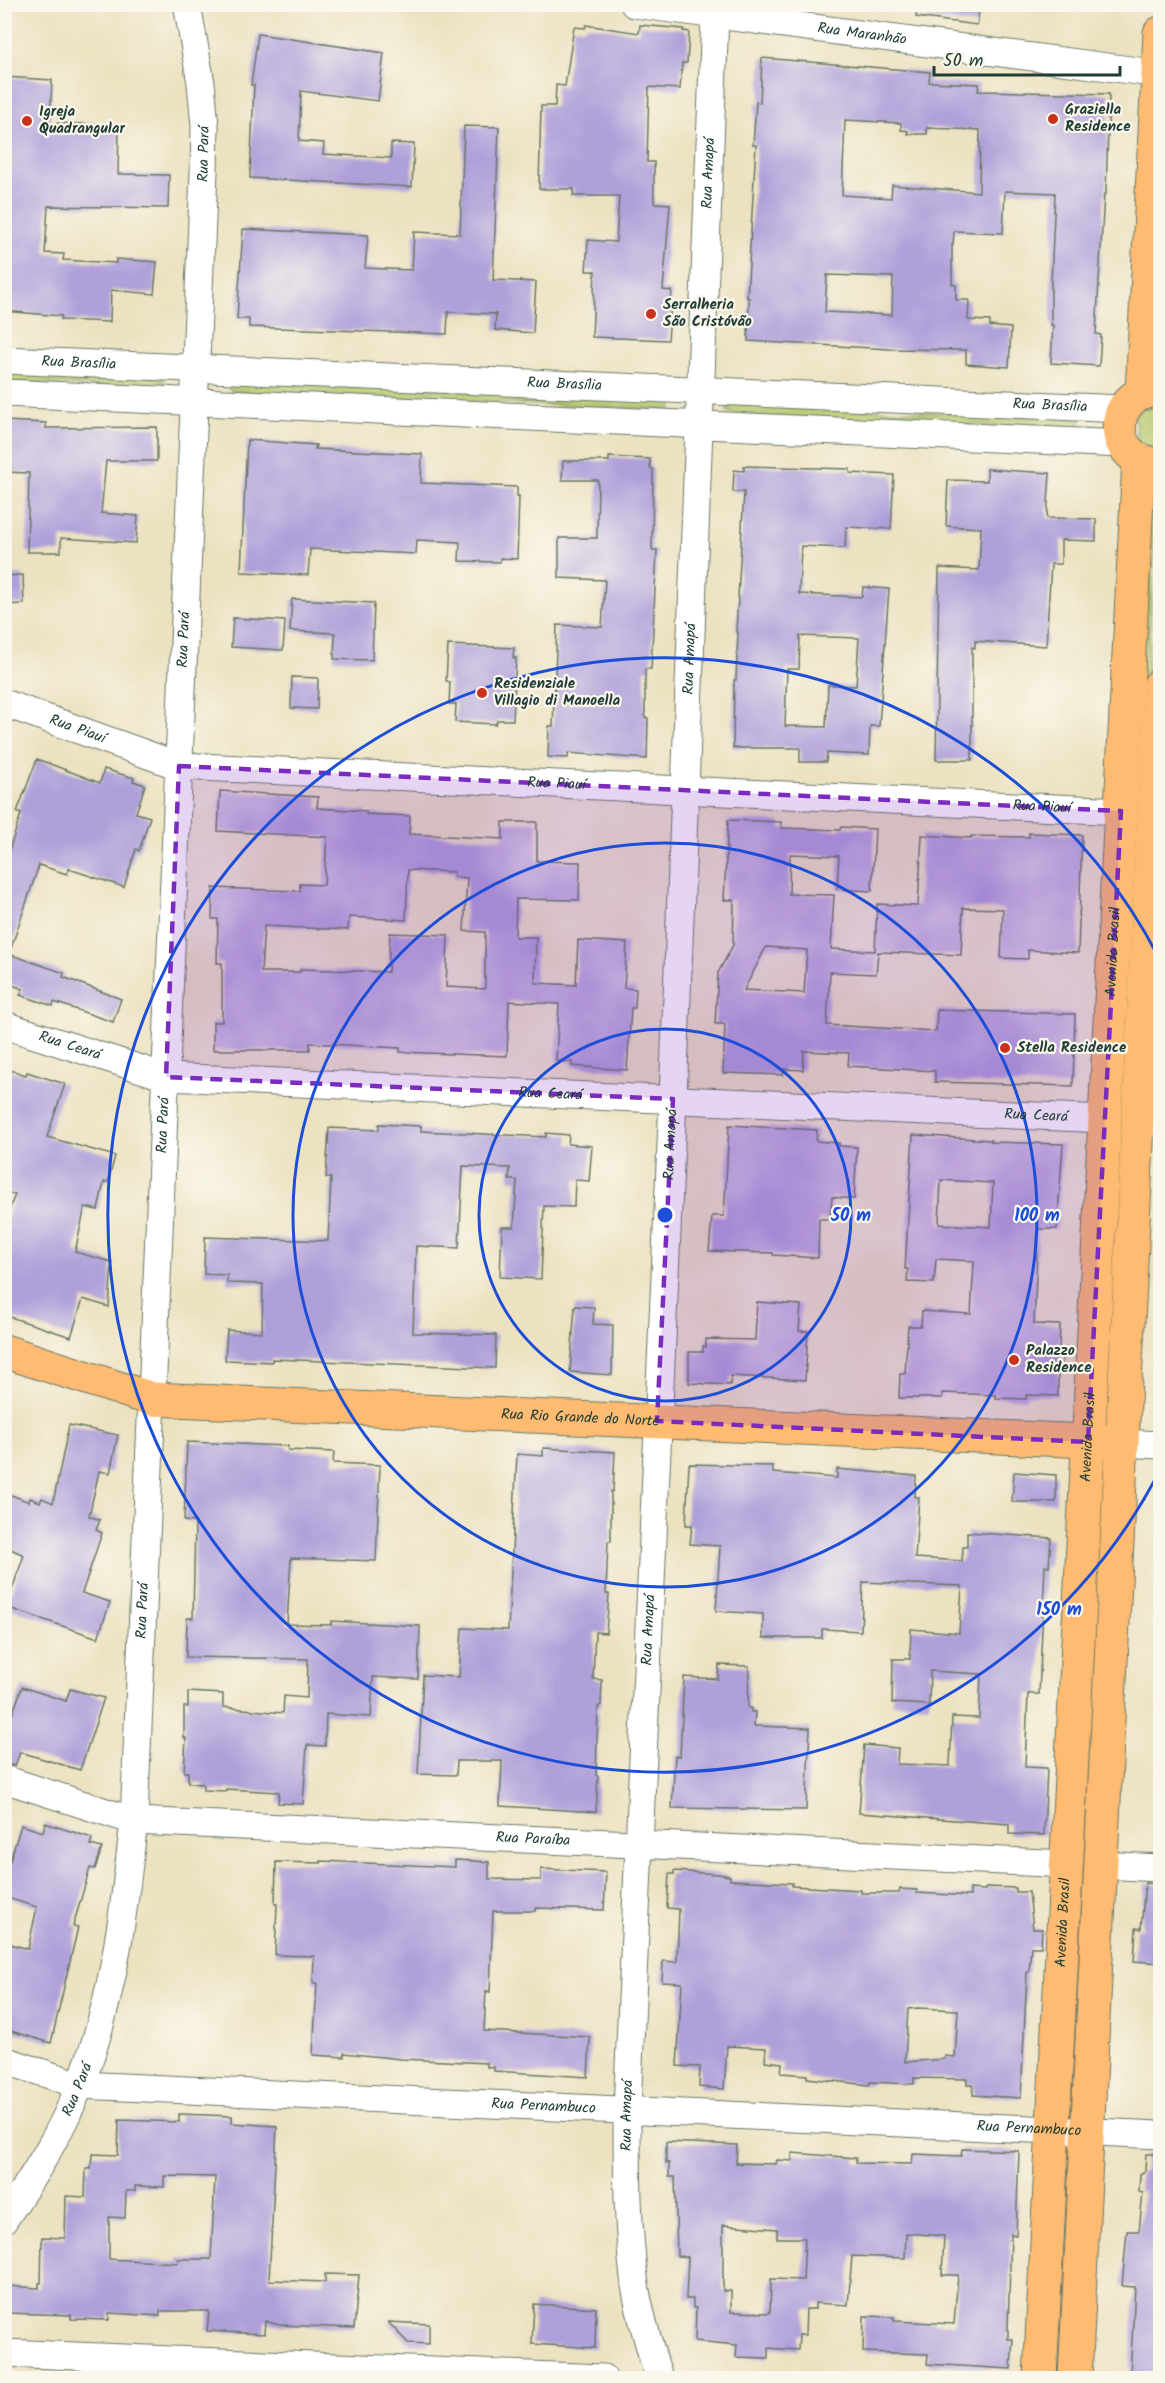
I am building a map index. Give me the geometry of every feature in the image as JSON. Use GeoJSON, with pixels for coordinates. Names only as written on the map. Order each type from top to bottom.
{"type":"FeatureCollection","features":[{"type":"Feature","properties":{"kind":"main road"},"geometry":{"type":"LineString","coordinates":[[1142,398],[1161,33]]}},
{"type":"Feature","properties":{"kind":"main road","name":"Avenida Brasil"},"geometry":{"type":"LineString","coordinates":[[1040,2379],[1140,456],[1119,420],[1142,398]]}},
{"type":"Feature","properties":{"kind":"main road"},"geometry":{"type":"LineString","coordinates":[[1075,2379],[1122,1443],[1150,1120],[1161,685]]}},
{"type":"Feature","properties":{"kind":"main road","name":"Rua Rio Grande do Norte"},"geometry":{"type":"LineString","coordinates":[[4,1351],[152,1399],[1122,1443]]}},
{"type":"Feature","properties":{"kind":"street","name":"Rua Pará"},"geometry":{"type":"LineString","coordinates":[[4,2220],[55,2137],[80,2085],[98,2033],[113,1973],[125,1904],[134,1821],[205,126],[201,82],[187,4]]}},
{"type":"Feature","properties":{"kind":"street","name":"Rua Maranhão"},"geometry":{"type":"LineString","coordinates":[[634,4],[1160,74]]}},
{"type":"Feature","properties":{"kind":"street","name":"Rua Amapá"},"geometry":{"type":"LineString","coordinates":[[659,2379],[643,2324],[636,2286],[627,2180],[627,2110],[686,790],[715,15]]}},
{"type":"Feature","properties":{"kind":"street","name":"Rua Brasília"},"geometry":{"type":"LineString","coordinates":[[4,360],[701,391],[1142,398]]}},
{"type":"Feature","properties":{"kind":"street"},"geometry":{"type":"LineString","coordinates":[[4,393],[700,425],[1140,456]]}},
{"type":"Feature","properties":{"kind":"street","name":"Rua Piauí"},"geometry":{"type":"LineString","coordinates":[[4,703],[179,766],[1121,811]]}},
{"type":"Feature","properties":{"kind":"street","name":"Rua Ceará"},"geometry":{"type":"LineString","coordinates":[[4,1025],[166,1077],[1105,1119]]}},
{"type":"Feature","properties":{"kind":"street","name":"Rua Rio Grande do Norte"},"geometry":{"type":"LineString","coordinates":[[1122,1443],[1161,1444]]}},
{"type":"Feature","properties":{"kind":"street","name":"Rua Paraíba"},"geometry":{"type":"LineString","coordinates":[[4,1779],[134,1821],[1067,1864]]}},
{"type":"Feature","properties":{"kind":"street"},"geometry":{"type":"LineString","coordinates":[[1101,1865],[1161,1868]]}},
{"type":"Feature","properties":{"kind":"street","name":"Rua Pernambuco"},"geometry":{"type":"LineString","coordinates":[[4,2060],[80,2085],[1161,2135]]}},
{"type":"Feature","properties":{"kind":"street"},"geometry":{"type":"LineString","coordinates":[[4,2353],[376,2374],[603,2379]]}},
{"type":"Feature","properties":{"kind":"highlighted area"},"geometry":{"type":"Polygon","coordinates":[[[179,766],[1121,811],[1088,1442],[657,1421],[673,1099],[166,1077],[179,766]]]}},
{"type":"Feature","properties":{"kind":"green space"},"geometry":{"type":"Polygon","coordinates":[[[5,368],[159,376],[165,382],[162,389],[5,382],[5,368]]]}},
{"type":"Feature","properties":{"kind":"green space"},"geometry":{"type":"Polygon","coordinates":[[[230,380],[670,400],[673,405],[671,410],[233,392],[229,388],[230,380]]]}},
{"type":"Feature","properties":{"kind":"green space"},"geometry":{"type":"Polygon","coordinates":[[[729,403],[1080,419],[1081,423],[1076,430],[734,415],[727,411],[729,403]]]}},
{"type":"Feature","properties":{"kind":"green space"},"geometry":{"type":"Polygon","coordinates":[[[1160,404],[1160,450],[1137,443],[1135,413],[1160,404]]]}},
{"type":"Feature","properties":{"kind":"green space"},"geometry":{"type":"Polygon","coordinates":[[[1150,485],[1157,486],[1141,787],[1135,787],[1150,485]]]}},
{"type":"Feature","properties":{"kind":"building"},"geometry":{"type":"Polygon","coordinates":[[[917,4],[980,4],[977,25],[916,17],[917,4]]]}},
{"type":"Feature","properties":{"kind":"building"},"geometry":{"type":"Polygon","coordinates":[[[586,25],[639,33],[640,25],[684,29],[683,31],[689,32],[687,63],[682,63],[680,89],[649,87],[647,162],[654,162],[654,203],[670,204],[663,290],[672,291],[668,340],[592,337],[595,271],[586,271],[588,240],[616,242],[619,196],[573,196],[574,189],[539,189],[541,106],[555,106],[556,85],[565,86],[574,27],[585,28],[586,25]]]}},
{"type":"Feature","properties":{"kind":"building"},"geometry":{"type":"Polygon","coordinates":[[[258,34],[384,53],[378,101],[301,91],[299,141],[324,143],[323,154],[391,158],[391,143],[414,144],[412,187],[250,178],[254,85],[251,85],[258,34]]]}},
{"type":"Feature","properties":{"kind":"building"},"geometry":{"type":"Polygon","coordinates":[[[762,58],[930,72],[929,82],[979,84],[978,91],[1109,94],[1106,194],[1104,194],[1096,334],[1101,335],[1099,366],[1051,363],[1053,325],[1051,325],[1051,281],[1055,193],[1005,191],[1003,233],[954,231],[952,284],[956,285],[956,300],[969,300],[968,320],[990,321],[990,326],[1011,328],[1009,367],[966,364],[966,350],[890,349],[748,341],[749,298],[747,298],[756,145],[753,145],[756,102],[760,103],[762,58]],[[845,120],[842,195],[891,198],[892,185],[979,192],[980,130],[927,128],[927,134],[908,134],[908,131],[901,130],[901,123],[845,120]],[[827,275],[825,312],[892,315],[893,277],[827,275]]]}},
{"type":"Feature","properties":{"kind":"building"},"geometry":{"type":"Polygon","coordinates":[[[4,77],[52,80],[50,123],[119,125],[118,174],[169,175],[168,208],[48,206],[45,253],[64,254],[63,260],[116,263],[116,259],[157,262],[154,294],[111,290],[110,322],[61,320],[61,316],[4,311],[4,77]]]}},
{"type":"Feature","properties":{"kind":"building"},"geometry":{"type":"Polygon","coordinates":[[[464,126],[499,127],[493,280],[536,282],[533,333],[495,330],[496,314],[448,312],[447,334],[249,327],[249,319],[237,319],[243,229],[368,235],[365,268],[412,270],[414,232],[460,234],[464,126]]]}},
{"type":"Feature","properties":{"kind":"building"},"geometry":{"type":"Polygon","coordinates":[[[4,421],[46,423],[46,428],[157,427],[157,461],[106,461],[101,513],[138,516],[136,543],[61,538],[61,552],[27,552],[29,473],[4,472],[4,421]]]}},
{"type":"Feature","properties":{"kind":"building"},"geometry":{"type":"Polygon","coordinates":[[[247,440],[316,445],[315,449],[422,454],[421,483],[517,487],[517,496],[519,496],[517,559],[500,558],[500,562],[459,561],[460,542],[417,540],[416,554],[310,549],[308,575],[241,572],[247,440]]]}},
{"type":"Feature","properties":{"kind":"building"},"geometry":{"type":"Polygon","coordinates":[[[609,457],[650,459],[650,468],[653,469],[652,550],[657,550],[651,669],[645,669],[645,718],[648,718],[647,759],[568,753],[568,758],[548,757],[549,726],[553,726],[557,625],[602,627],[605,580],[559,578],[559,538],[597,538],[598,480],[562,480],[563,461],[609,461],[609,457]]]}},
{"type":"Feature","properties":{"kind":"building"},"geometry":{"type":"Polygon","coordinates":[[[744,466],[850,469],[850,473],[894,475],[891,529],[846,527],[845,548],[801,546],[799,594],[862,597],[863,587],[889,589],[879,726],[870,726],[869,755],[827,753],[826,762],[800,762],[800,748],[733,748],[734,680],[736,680],[738,632],[736,632],[744,492],[733,492],[734,470],[744,471],[744,466]],[[800,636],[799,669],[787,669],[785,726],[826,727],[828,685],[856,686],[859,638],[800,636]]]}},
{"type":"Feature","properties":{"kind":"building"},"geometry":{"type":"Polygon","coordinates":[[[987,469],[1050,473],[1047,518],[1096,519],[1096,541],[1061,540],[1061,564],[1051,564],[1046,646],[975,641],[975,648],[972,647],[972,760],[936,760],[939,568],[979,570],[981,528],[946,526],[948,480],[987,481],[987,469]]]}},
{"type":"Feature","properties":{"kind":"building"},"geometry":{"type":"Polygon","coordinates":[[[23,575],[24,604],[4,605],[4,576],[23,575]]]}},
{"type":"Feature","properties":{"kind":"building"},"geometry":{"type":"Polygon","coordinates":[[[292,599],[374,603],[372,660],[334,659],[335,633],[290,631],[292,599]]]}},
{"type":"Feature","properties":{"kind":"building"},"geometry":{"type":"Polygon","coordinates":[[[233,618],[285,621],[283,650],[231,647],[233,618]]]}},
{"type":"Feature","properties":{"kind":"building","name":"Residenziale Villagio di Manoella"},"geometry":{"type":"Polygon","coordinates":[[[448,645],[514,648],[513,658],[516,658],[513,720],[497,720],[496,724],[455,722],[456,704],[449,704],[450,682],[446,681],[448,645]]]}},
{"type":"Feature","properties":{"kind":"building"},"geometry":{"type":"Polygon","coordinates":[[[292,677],[318,678],[317,709],[291,708],[292,677]]]}},
{"type":"Feature","properties":{"kind":"building"},"geometry":{"type":"Polygon","coordinates":[[[37,759],[100,783],[104,769],[134,778],[133,781],[145,785],[136,813],[150,817],[139,851],[136,849],[124,887],[69,869],[67,874],[39,865],[9,954],[64,973],[63,977],[121,999],[113,1022],[54,1002],[53,1006],[20,995],[23,989],[4,982],[4,866],[21,814],[17,812],[37,759]]]}},
{"type":"Feature","properties":{"kind":"building"},"geometry":{"type":"Polygon","coordinates":[[[220,791],[318,797],[317,808],[410,816],[409,834],[503,839],[503,822],[537,822],[537,861],[580,862],[579,900],[516,899],[515,937],[536,937],[535,983],[576,985],[578,940],[627,943],[624,988],[636,989],[635,1008],[631,1008],[627,1070],[572,1066],[572,1062],[556,1061],[559,1004],[509,1001],[507,1056],[400,1052],[400,1048],[310,1043],[310,1050],[213,1050],[213,1022],[222,1022],[222,963],[217,963],[218,919],[212,919],[213,888],[300,891],[300,884],[324,885],[327,837],[218,831],[220,791]],[[408,870],[406,920],[349,917],[348,930],[264,926],[261,972],[300,972],[300,969],[388,972],[390,933],[448,935],[446,987],[485,989],[485,932],[464,931],[467,878],[454,877],[454,872],[408,870]]]}},
{"type":"Feature","properties":{"kind":"building"},"geometry":{"type":"Polygon","coordinates":[[[728,820],[781,822],[781,828],[875,829],[872,891],[837,889],[839,856],[790,854],[789,894],[834,895],[831,949],[875,951],[877,904],[918,906],[922,835],[971,838],[971,836],[1029,837],[1029,833],[1082,835],[1078,953],[1028,950],[1028,959],[1001,958],[1003,909],[963,908],[961,955],[878,952],[876,974],[830,972],[827,1025],[936,1031],[937,1010],[1075,1014],[1073,1086],[935,1082],[935,1071],[848,1066],[849,1053],[804,1051],[803,1070],[784,1069],[783,1075],[723,1073],[725,1024],[715,1024],[718,973],[733,945],[734,900],[724,900],[728,820]],[[766,947],[744,990],[804,993],[807,950],[766,947]]]}},
{"type":"Feature","properties":{"kind":"building"},"geometry":{"type":"Polygon","coordinates":[[[4,1068],[26,1075],[27,1072],[65,1084],[47,1137],[115,1156],[108,1182],[104,1182],[98,1210],[85,1207],[75,1252],[112,1262],[109,1307],[83,1299],[71,1337],[4,1315],[4,1225],[15,1194],[4,1193],[4,1068]]]}},
{"type":"Feature","properties":{"kind":"building"},"geometry":{"type":"Polygon","coordinates":[[[379,1124],[421,1126],[421,1131],[546,1137],[546,1133],[569,1135],[568,1144],[592,1146],[589,1181],[575,1180],[574,1207],[544,1206],[541,1279],[500,1277],[502,1227],[514,1227],[517,1180],[509,1180],[510,1168],[463,1166],[459,1248],[416,1246],[413,1333],[496,1335],[495,1368],[272,1359],[272,1362],[225,1360],[227,1330],[262,1332],[263,1284],[227,1283],[227,1275],[204,1274],[205,1237],[328,1241],[331,1178],[326,1178],[329,1128],[379,1130],[379,1124]]]}},
{"type":"Feature","properties":{"kind":"building"},"geometry":{"type":"Polygon","coordinates":[[[729,1125],[817,1130],[816,1141],[857,1147],[854,1199],[832,1197],[830,1219],[819,1219],[818,1258],[773,1255],[773,1253],[709,1251],[712,1216],[724,1216],[729,1125]]]}},
{"type":"Feature","properties":{"kind":"building"},"geometry":{"type":"Polygon","coordinates":[[[913,1135],[991,1140],[991,1142],[1063,1144],[1057,1229],[1038,1229],[1034,1324],[1060,1325],[1059,1350],[1062,1351],[1062,1370],[1058,1370],[1058,1396],[1026,1395],[1026,1399],[996,1398],[996,1395],[942,1393],[942,1398],[899,1398],[900,1374],[905,1374],[908,1326],[921,1326],[922,1311],[971,1314],[974,1261],[936,1259],[934,1283],[907,1282],[908,1269],[905,1269],[913,1135]],[[941,1180],[939,1224],[991,1227],[993,1183],[941,1180]]]}},
{"type":"Feature","properties":{"kind":"building"},"geometry":{"type":"Polygon","coordinates":[[[757,1302],[801,1305],[799,1331],[808,1331],[805,1380],[731,1376],[730,1385],[689,1383],[689,1352],[703,1352],[706,1339],[755,1340],[757,1302]]]}},
{"type":"Feature","properties":{"kind":"building"},"geometry":{"type":"Polygon","coordinates":[[[575,1306],[594,1307],[593,1324],[613,1325],[612,1375],[570,1372],[575,1306]]]}},
{"type":"Feature","properties":{"kind":"building"},"geometry":{"type":"Polygon","coordinates":[[[69,1425],[118,1435],[110,1473],[99,1471],[89,1516],[100,1520],[96,1530],[102,1533],[82,1593],[110,1602],[98,1638],[6,1607],[24,1555],[4,1546],[4,1492],[29,1502],[30,1498],[40,1502],[42,1498],[53,1503],[69,1425]]]}},
{"type":"Feature","properties":{"kind":"building"},"geometry":{"type":"Polygon","coordinates":[[[187,1442],[288,1446],[288,1450],[334,1452],[333,1463],[380,1465],[376,1561],[291,1558],[287,1624],[331,1625],[331,1621],[420,1626],[418,1679],[373,1677],[371,1717],[326,1714],[325,1746],[307,1745],[303,1804],[278,1803],[279,1792],[203,1790],[203,1784],[188,1783],[188,1772],[184,1772],[186,1738],[184,1738],[184,1707],[188,1707],[188,1692],[223,1694],[223,1707],[283,1713],[284,1696],[307,1698],[308,1659],[186,1657],[187,1618],[193,1618],[195,1522],[184,1521],[187,1442]]]}},
{"type":"Feature","properties":{"kind":"building"},"geometry":{"type":"Polygon","coordinates":[[[543,1448],[615,1452],[613,1491],[611,1491],[611,1541],[608,1541],[606,1594],[609,1594],[606,1633],[595,1632],[593,1679],[602,1680],[601,1705],[598,1707],[596,1812],[500,1806],[502,1761],[457,1761],[456,1775],[418,1774],[423,1675],[459,1677],[462,1628],[508,1630],[517,1454],[543,1456],[543,1448]]]}},
{"type":"Feature","properties":{"kind":"building"},"geometry":{"type":"Polygon","coordinates":[[[689,1464],[773,1466],[773,1473],[837,1478],[837,1469],[916,1476],[915,1497],[919,1497],[915,1558],[962,1561],[963,1547],[967,1547],[967,1532],[1051,1538],[1049,1566],[1045,1566],[1039,1694],[1028,1694],[1025,1767],[1047,1768],[1044,1835],[1009,1834],[1009,1824],[859,1813],[864,1745],[898,1748],[897,1764],[950,1766],[952,1717],[979,1718],[981,1674],[930,1671],[929,1705],[892,1703],[893,1659],[910,1659],[911,1629],[959,1633],[962,1586],[863,1582],[861,1631],[822,1629],[822,1638],[763,1638],[763,1614],[716,1611],[720,1546],[690,1544],[692,1525],[686,1525],[689,1464]]]}},
{"type":"Feature","properties":{"kind":"building"},"geometry":{"type":"Polygon","coordinates":[[[1014,1472],[1056,1475],[1056,1502],[1012,1502],[1014,1472]]]}},
{"type":"Feature","properties":{"kind":"building"},"geometry":{"type":"Polygon","coordinates":[[[719,1665],[749,1666],[748,1708],[751,1708],[751,1712],[755,1712],[754,1726],[810,1728],[806,1810],[672,1808],[675,1756],[680,1756],[684,1677],[718,1679],[719,1665]]]}},
{"type":"Feature","properties":{"kind":"building"},"geometry":{"type":"Polygon","coordinates":[[[22,1687],[66,1701],[70,1689],[104,1698],[80,1770],[20,1752],[15,1766],[4,1764],[4,1710],[13,1713],[22,1687]]]}},
{"type":"Feature","properties":{"kind":"building"},"geometry":{"type":"Polygon","coordinates":[[[45,1823],[92,1838],[90,1845],[102,1848],[95,1869],[90,1868],[73,1926],[78,1927],[51,2043],[4,2029],[4,1942],[28,1949],[37,1907],[4,1897],[4,1859],[10,1861],[21,1825],[43,1832],[45,1823]]]}},
{"type":"Feature","properties":{"kind":"building"},"geometry":{"type":"Polygon","coordinates":[[[455,1860],[489,1862],[489,1879],[541,1880],[541,1869],[606,1872],[604,1910],[536,1908],[536,1911],[493,1911],[490,1992],[486,1991],[484,2031],[590,2037],[588,2077],[494,2071],[494,2067],[487,2067],[487,2063],[401,2059],[344,2053],[344,2057],[313,2055],[317,1983],[313,1983],[314,1956],[275,1955],[276,1862],[321,1863],[321,1861],[455,1867],[455,1860]]]}},
{"type":"Feature","properties":{"kind":"building"},"geometry":{"type":"Polygon","coordinates":[[[674,1871],[718,1874],[730,1876],[730,1880],[792,1883],[792,1886],[861,1890],[861,1893],[899,1893],[900,1889],[917,1890],[917,1893],[970,1896],[970,1889],[985,1890],[986,1887],[1016,1888],[1016,1892],[1029,1892],[1033,1929],[1042,1929],[1041,1947],[1031,1947],[1029,1972],[1027,1972],[1021,2098],[973,2095],[973,2084],[967,2084],[967,2079],[914,2078],[914,2084],[870,2082],[869,2085],[807,2078],[807,2075],[781,2073],[782,2063],[765,2061],[766,2048],[727,2046],[724,2089],[699,2087],[700,2067],[677,2066],[682,1983],[662,1982],[663,1961],[677,1962],[679,1909],[667,1908],[669,1874],[674,1874],[674,1871]],[[908,2009],[905,2062],[945,2059],[945,2056],[955,2057],[958,2010],[908,2009]]]}},
{"type":"Feature","properties":{"kind":"building"},"geometry":{"type":"Polygon","coordinates":[[[1145,1883],[1161,1884],[1161,1963],[1134,1961],[1136,1928],[1141,1929],[1145,1883]]]}},
{"type":"Feature","properties":{"kind":"building"},"geometry":{"type":"Polygon","coordinates":[[[179,2114],[232,2116],[232,2123],[277,2126],[269,2280],[325,2282],[325,2274],[359,2275],[354,2328],[279,2325],[265,2321],[264,2334],[207,2331],[209,2311],[160,2311],[160,2316],[109,2313],[109,2320],[71,2319],[71,2315],[5,2313],[6,2286],[39,2288],[42,2237],[65,2238],[66,2196],[85,2197],[86,2169],[91,2169],[92,2154],[118,2155],[119,2120],[179,2122],[179,2114]],[[164,2176],[164,2187],[135,2186],[135,2191],[126,2191],[125,2218],[109,2217],[109,2259],[178,2263],[178,2259],[211,2259],[215,2177],[164,2176]]]}},
{"type":"Feature","properties":{"kind":"building"},"geometry":{"type":"Polygon","coordinates":[[[666,2142],[737,2145],[736,2163],[776,2164],[777,2160],[792,2161],[792,2153],[856,2158],[856,2163],[912,2164],[913,2154],[961,2156],[962,2149],[1019,2151],[1016,2235],[1011,2234],[1008,2339],[1013,2339],[1011,2369],[927,2364],[928,2354],[863,2352],[864,2316],[894,2317],[894,2321],[954,2324],[958,2275],[942,2275],[944,2236],[906,2233],[905,2258],[852,2256],[848,2305],[815,2303],[815,2309],[806,2309],[805,2335],[799,2335],[798,2350],[768,2348],[768,2358],[736,2357],[737,2345],[695,2341],[696,2308],[693,2308],[693,2299],[686,2299],[688,2257],[677,2256],[675,2177],[669,2177],[669,2163],[666,2163],[666,2142]],[[723,2225],[723,2291],[731,2291],[731,2312],[770,2313],[771,2279],[803,2280],[805,2238],[777,2238],[777,2229],[723,2225]]]}},
{"type":"Feature","properties":{"kind":"building"},"geometry":{"type":"Polygon","coordinates":[[[1146,2154],[1161,2154],[1161,2377],[1130,2376],[1135,2287],[1122,2286],[1127,2231],[1139,2231],[1143,2193],[1139,2192],[1140,2174],[1145,2171],[1146,2154]]]}},
{"type":"Feature","properties":{"kind":"building"},"geometry":{"type":"Polygon","coordinates":[[[534,2304],[596,2308],[595,2348],[532,2344],[534,2304]]]}},
{"type":"Feature","properties":{"kind":"building"},"geometry":{"type":"Polygon","coordinates":[[[388,2322],[429,2324],[429,2344],[408,2343],[388,2322]]]}},
{"type":"Feature","properties":{"kind":"place","name":"Graziella Residence"},"geometry":{"type":"Point","coordinates":[1053,119]}},
{"type":"Feature","properties":{"kind":"place","name":"Igreja Quadrangular"},"geometry":{"type":"Point","coordinates":[27,121]}},
{"type":"Feature","properties":{"kind":"place","name":"Serralheria São Cristóvão"},"geometry":{"type":"Point","coordinates":[651,314]}},
{"type":"Feature","properties":{"kind":"place","name":"Residenziale Villagio di Manoella"},"geometry":{"type":"Point","coordinates":[482,693]}},
{"type":"Feature","properties":{"kind":"place","name":"Stella Residence"},"geometry":{"type":"Point","coordinates":[1005,1048]}},
{"type":"Feature","properties":{"kind":"place","name":"Palazzo Residence"},"geometry":{"type":"Point","coordinates":[1014,1360]}}]}
